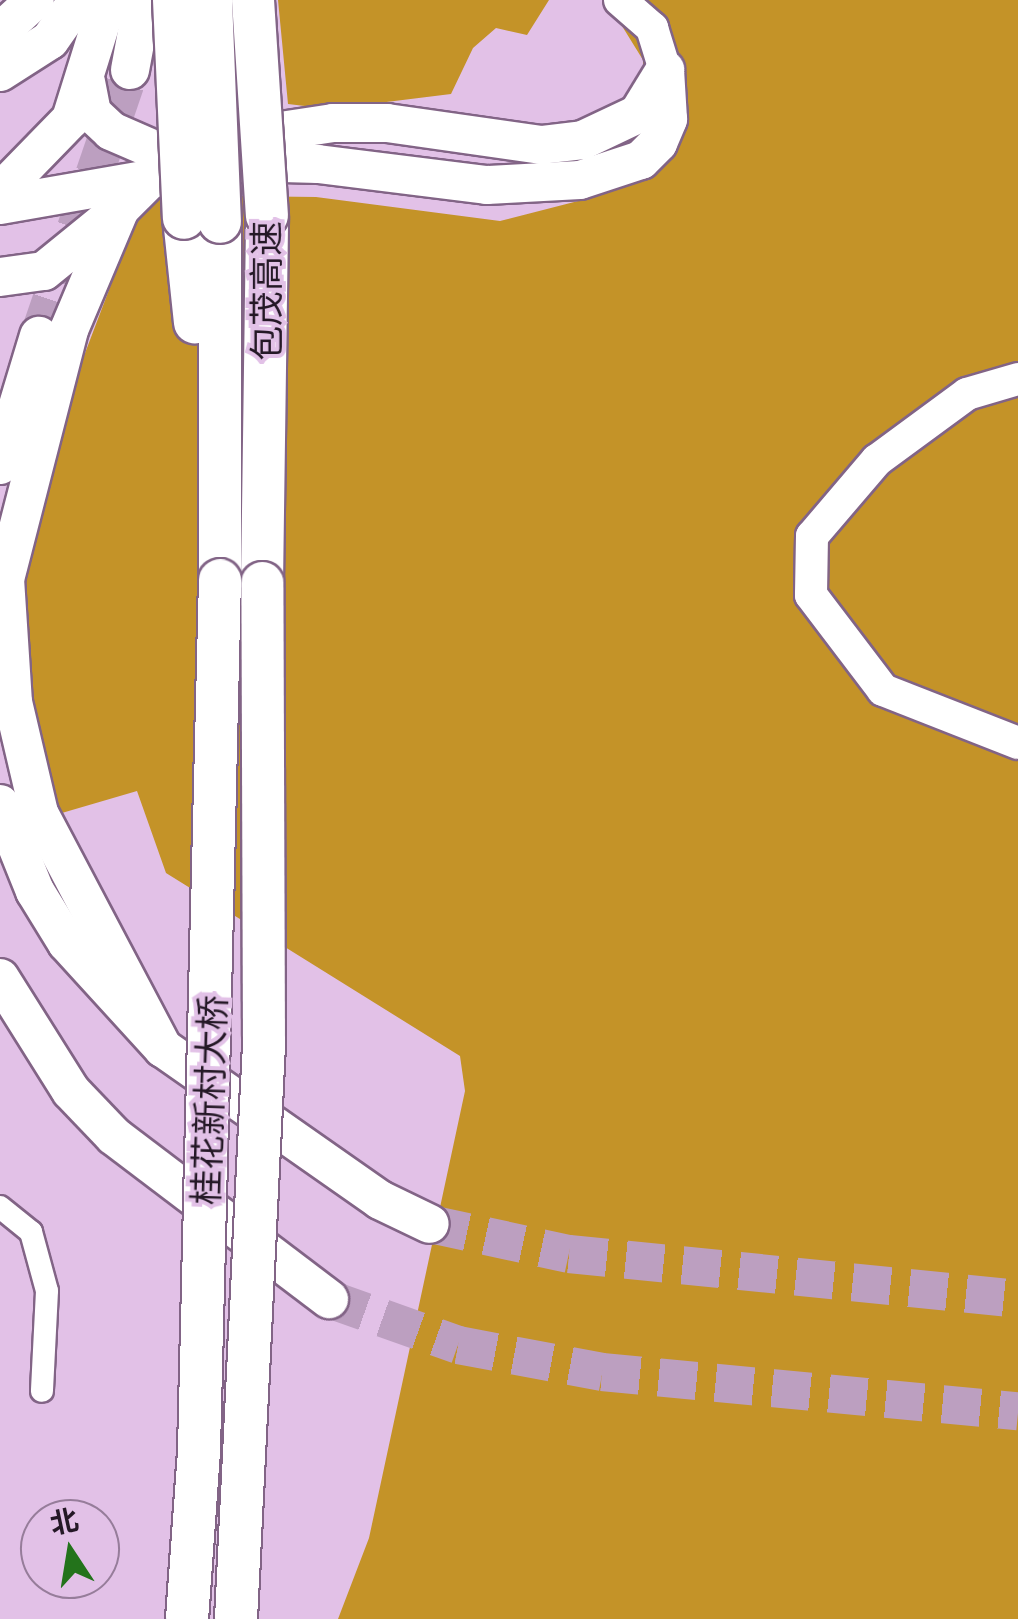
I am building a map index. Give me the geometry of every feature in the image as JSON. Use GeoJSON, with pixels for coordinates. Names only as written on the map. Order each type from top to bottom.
{"type":"FeatureCollection","features":[{"type":"Feature","properties":{"kind":"highway"},"geometry":{"type":"LineString","coordinates":[[174,0],[202,220]]}},
{"type":"Feature","properties":{"kind":"highway","name":"包茂高速"},"geometry":{"type":"LineString","coordinates":[[210,0],[202,220],[218,476],[220,580]]}},
{"type":"Feature","properties":{"kind":"highway","name":"包茂高速"},"geometry":{"type":"LineString","coordinates":[[253,0],[267,216],[262,584]]}},
{"type":"Feature","properties":{"kind":"highway","name":"桂花新村大桥"},"geometry":{"type":"LineString","coordinates":[[187,1619],[200,1450],[220,580]]}},
{"type":"Feature","properties":{"kind":"highway","name":"桂花新村大桥"},"geometry":{"type":"LineString","coordinates":[[236,1619],[264,1044],[262,584]]}},
{"type":"Feature","properties":{"kind":"main road"},"geometry":{"type":"LineString","coordinates":[[0,32],[35,0]]}},
{"type":"Feature","properties":{"kind":"main road"},"geometry":{"type":"LineString","coordinates":[[0,72],[50,40],[78,0]]}},
{"type":"Feature","properties":{"kind":"main road"},"geometry":{"type":"LineString","coordinates":[[5,190],[70,118],[86,82],[108,0]]}},
{"type":"Feature","properties":{"kind":"main road"},"geometry":{"type":"LineString","coordinates":[[130,70],[143,0]]}},
{"type":"Feature","properties":{"kind":"main road"},"geometry":{"type":"LineString","coordinates":[[284,163],[487,185],[611,174],[641,160],[658,143],[669,106],[666,70],[652,28],[620,0]]}},
{"type":"Feature","properties":{"kind":"main road"},"geometry":{"type":"LineString","coordinates":[[5,190],[156,162],[290,127],[416,127],[542,144],[584,140],[638,114],[666,70]]}},
{"type":"Feature","properties":{"kind":"main road"},"geometry":{"type":"LineString","coordinates":[[86,82],[92,113],[156,162],[284,163],[438,156],[439,141],[416,127]]}},
{"type":"Feature","properties":{"kind":"main road"},"geometry":{"type":"LineString","coordinates":[[0,277],[44,270],[77,250],[120,208],[156,162]]}},
{"type":"Feature","properties":{"kind":"main road"},"geometry":{"type":"LineString","coordinates":[[120,208],[69,330],[16,518],[5,579],[8,648],[39,813],[163,1048]]}},
{"type":"Feature","properties":{"kind":"main road"},"geometry":{"type":"LineString","coordinates":[[0,465],[39,336]]}},
{"type":"Feature","properties":{"kind":"main road"},"geometry":{"type":"LineString","coordinates":[[1018,380],[967,394],[878,460],[812,536],[811,595],[883,690],[1018,743]]}},
{"type":"Feature","properties":{"kind":"main road"},"geometry":{"type":"LineString","coordinates":[[0,804],[35,891],[67,944],[163,1048],[380,1200],[430,1224]]}},
{"type":"Feature","properties":{"kind":"main road"},"geometry":{"type":"LineString","coordinates":[[0,978],[72,1090],[114,1136],[329,1298]]}},
{"type":"Feature","properties":{"kind":"street"},"geometry":{"type":"LineString","coordinates":[[0,1207],[32,1232],[47,1291],[42,1392]]}},
{"type":"Feature","properties":{"kind":"shaded area"},"geometry":{"type":"Polygon","coordinates":[[[278,0],[549,0],[527,35],[496,28],[473,48],[451,94],[330,109],[288,104],[278,0]]]}},
{"type":"Feature","properties":{"kind":"shaded area"},"geometry":{"type":"Polygon","coordinates":[[[606,0],[1018,0],[1018,1619],[338,1619],[369,1538],[465,1091],[460,1056],[166,873],[137,791],[55,815],[20,657],[27,506],[145,195],[316,197],[500,221],[582,200],[646,145],[643,60],[606,0]]]}},
{"type":"Feature","properties":{"kind":"tunnel"},"geometry":{"type":"LineString","coordinates":[[39,336],[130,70]]}},
{"type":"Feature","properties":{"kind":"tunnel"},"geometry":{"type":"LineString","coordinates":[[430,1224],[569,1254],[1018,1299]]}},
{"type":"Feature","properties":{"kind":"tunnel"},"geometry":{"type":"LineString","coordinates":[[329,1299],[458,1345],[602,1372],[1018,1411]]}}]}
